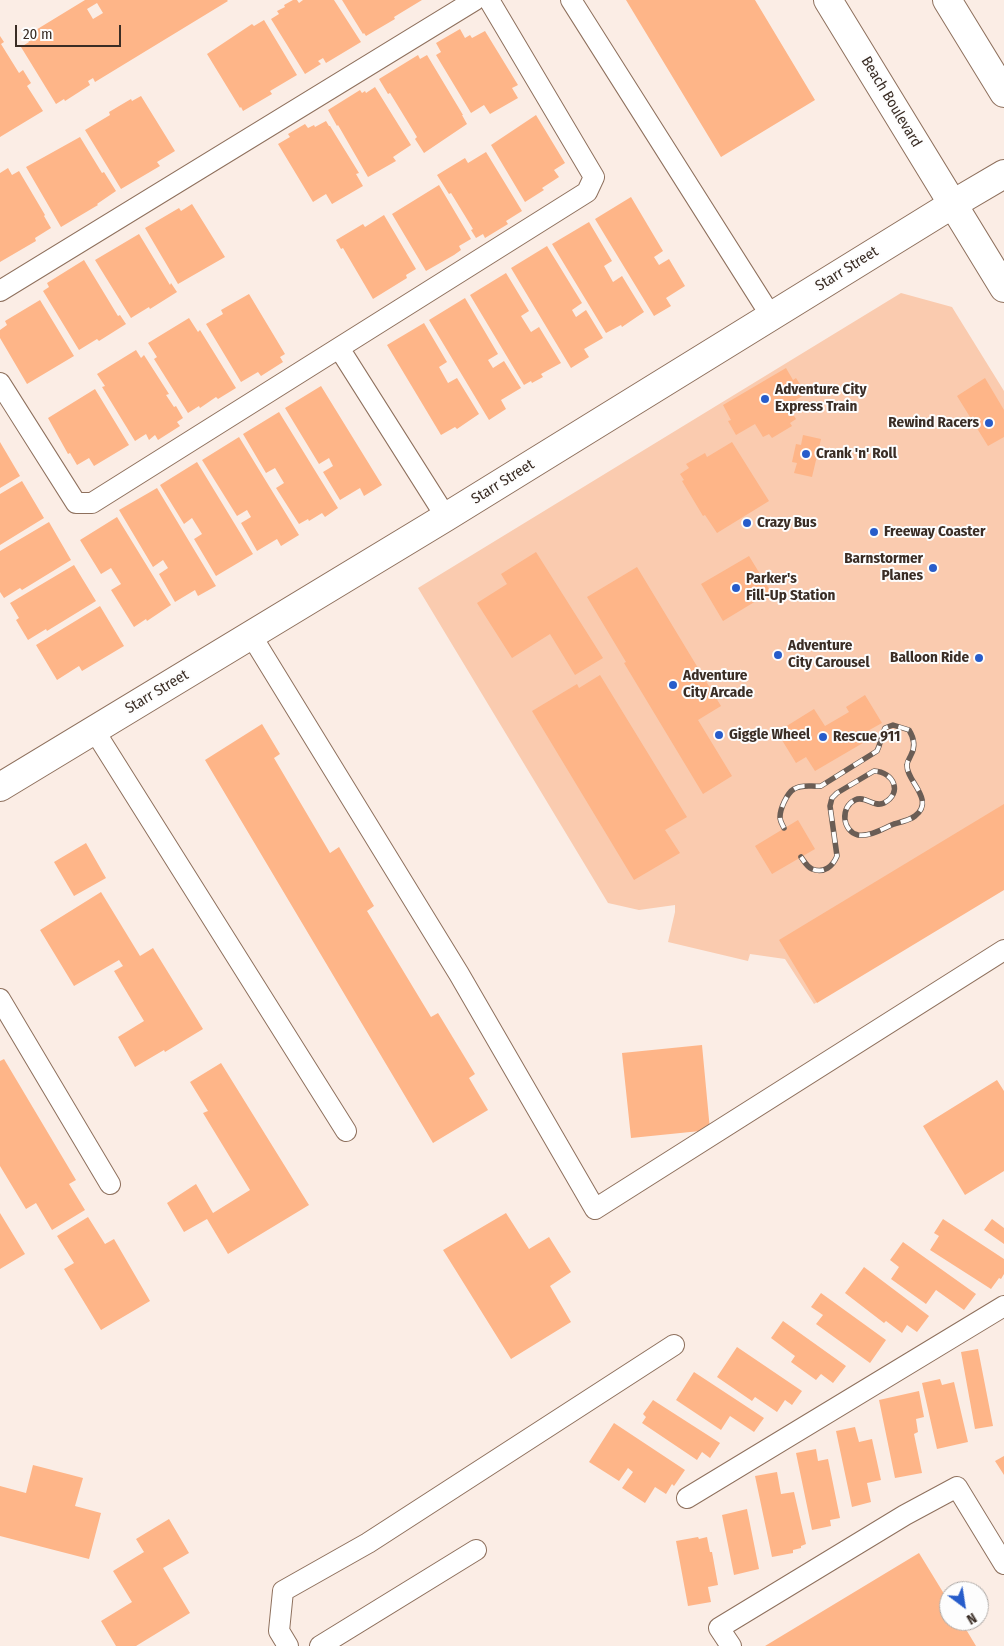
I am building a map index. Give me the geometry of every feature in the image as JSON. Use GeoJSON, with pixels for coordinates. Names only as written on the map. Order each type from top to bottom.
{"type":"FeatureCollection","features":[{"type":"Feature","properties":{"kind":"street","name":"Beach Boulevard"},"geometry":{"type":"LineString","coordinates":[[828,0],[1004,288]]}},
{"type":"Feature","properties":{"kind":"street"},"geometry":{"type":"LineString","coordinates":[[947,0],[1004,93]]}},
{"type":"Feature","properties":{"kind":"street","name":"Starr Street"},"geometry":{"type":"LineString","coordinates":[[0,787],[446,517],[1004,174]]}},
{"type":"Feature","properties":{"kind":"lane"},"geometry":{"type":"LineString","coordinates":[[0,291],[475,0]]}},
{"type":"Feature","properties":{"kind":"lane"},"geometry":{"type":"LineString","coordinates":[[0,383],[76,504],[92,504],[587,192],[594,176],[489,0]]}},
{"type":"Feature","properties":{"kind":"lane"},"geometry":{"type":"LineString","coordinates":[[570,0],[771,316]]}},
{"type":"Feature","properties":{"kind":"lane"},"geometry":{"type":"LineString","coordinates":[[339,348],[446,517]]}},
{"type":"Feature","properties":{"kind":"lane"},"geometry":{"type":"LineString","coordinates":[[251,635],[459,974],[595,1209],[1004,950]]}},
{"type":"Feature","properties":{"kind":"lane"},"geometry":{"type":"LineString","coordinates":[[94,730],[346,1131]]}},
{"type":"Feature","properties":{"kind":"lane"},"geometry":{"type":"LineString","coordinates":[[0,999],[110,1184]]}},
{"type":"Feature","properties":{"kind":"lane"},"geometry":{"type":"LineString","coordinates":[[687,1498],[1004,1306]]}},
{"type":"Feature","properties":{"kind":"lane"},"geometry":{"type":"LineString","coordinates":[[288,1646],[279,1631],[283,1591],[368,1542],[674,1344]]}},
{"type":"Feature","properties":{"kind":"lane"},"geometry":{"type":"LineString","coordinates":[[731,1646],[719,1628],[905,1515],[957,1487],[1004,1564]]}},
{"type":"Feature","properties":{"kind":"lane"},"geometry":{"type":"LineString","coordinates":[[320,1646],[476,1550]]}},
{"type":"Feature","properties":{"kind":"shaded area"},"geometry":{"type":"Polygon","coordinates":[[[901,293],[952,307],[1004,391],[1004,887],[814,1004],[785,959],[750,954],[748,961],[668,942],[675,905],[639,910],[608,903],[418,588],[901,293]]]}},
{"type":"Feature","properties":{"kind":"building"},"geometry":{"type":"Polygon","coordinates":[[[85,0],[228,1],[95,82],[93,78],[88,81],[90,85],[65,101],[64,99],[56,104],[21,47],[29,42],[26,36],[85,0]],[[97,3],[87,9],[93,19],[103,13],[97,3]]]}},
{"type":"Feature","properties":{"kind":"building"},"geometry":{"type":"Polygon","coordinates":[[[293,0],[297,0],[299,3],[303,0],[334,0],[361,42],[326,63],[323,58],[318,61],[321,64],[305,74],[271,19],[279,14],[277,11],[293,0]]]}},
{"type":"Feature","properties":{"kind":"building"},"geometry":{"type":"Polygon","coordinates":[[[342,0],[422,0],[366,36],[342,0]]]}},
{"type":"Feature","properties":{"kind":"building"},"geometry":{"type":"Polygon","coordinates":[[[626,0],[755,0],[815,100],[721,157],[626,0]]]}},
{"type":"Feature","properties":{"kind":"building"},"geometry":{"type":"Polygon","coordinates":[[[264,20],[297,75],[270,91],[272,94],[243,111],[207,54],[252,24],[254,26],[264,20]]]}},
{"type":"Feature","properties":{"kind":"building"},"geometry":{"type":"Polygon","coordinates":[[[460,29],[465,38],[470,35],[472,38],[485,31],[518,85],[512,88],[518,98],[490,114],[484,105],[471,113],[436,55],[441,52],[436,43],[460,29]]]}},
{"type":"Feature","properties":{"kind":"building"},"geometry":{"type":"Polygon","coordinates":[[[0,36],[4,42],[1,44],[19,73],[23,70],[31,83],[27,86],[43,111],[0,137],[0,36]]]}},
{"type":"Feature","properties":{"kind":"building"},"geometry":{"type":"Polygon","coordinates":[[[418,55],[420,59],[427,55],[467,124],[424,153],[415,139],[417,137],[390,93],[388,94],[379,79],[418,55]]]}},
{"type":"Feature","properties":{"kind":"building"},"geometry":{"type":"Polygon","coordinates":[[[375,87],[411,145],[393,157],[396,161],[368,177],[328,110],[360,90],[362,93],[365,91],[366,93],[375,87]]]}},
{"type":"Feature","properties":{"kind":"building"},"geometry":{"type":"Polygon","coordinates":[[[141,96],[175,151],[157,162],[160,166],[121,189],[85,130],[110,115],[109,112],[131,99],[132,101],[141,96]]]}},
{"type":"Feature","properties":{"kind":"building"},"geometry":{"type":"Polygon","coordinates":[[[536,115],[565,163],[554,170],[559,177],[542,188],[544,190],[525,202],[491,145],[536,115]]]}},
{"type":"Feature","properties":{"kind":"building"},"geometry":{"type":"Polygon","coordinates":[[[326,121],[359,173],[356,174],[363,186],[332,204],[326,194],[313,202],[278,144],[290,137],[288,134],[305,124],[308,128],[314,125],[315,127],[326,121]]]}},
{"type":"Feature","properties":{"kind":"building"},"geometry":{"type":"Polygon","coordinates":[[[80,137],[102,173],[104,172],[116,191],[98,205],[61,227],[26,167],[80,137]]]}},
{"type":"Feature","properties":{"kind":"building"},"geometry":{"type":"Polygon","coordinates":[[[486,152],[522,211],[506,221],[508,224],[485,238],[483,234],[476,238],[471,230],[473,229],[451,193],[449,194],[437,175],[465,158],[468,163],[486,152]]]}},
{"type":"Feature","properties":{"kind":"building"},"geometry":{"type":"Polygon","coordinates":[[[8,168],[12,175],[19,171],[51,228],[35,238],[36,241],[0,262],[0,173],[8,168]]]}},
{"type":"Feature","properties":{"kind":"building"},"geometry":{"type":"Polygon","coordinates":[[[439,185],[471,239],[459,246],[461,250],[454,255],[426,271],[392,214],[439,185]]]}},
{"type":"Feature","properties":{"kind":"building"},"geometry":{"type":"Polygon","coordinates":[[[631,197],[663,251],[654,257],[659,265],[669,259],[685,286],[666,298],[671,306],[654,316],[595,219],[631,197]]]}},
{"type":"Feature","properties":{"kind":"building"},"geometry":{"type":"Polygon","coordinates":[[[192,204],[225,257],[178,284],[145,228],[179,208],[181,211],[192,204]]]}},
{"type":"Feature","properties":{"kind":"building"},"geometry":{"type":"Polygon","coordinates":[[[384,215],[416,269],[406,275],[407,278],[373,299],[343,248],[341,249],[336,240],[363,224],[365,227],[384,215]]]}},
{"type":"Feature","properties":{"kind":"building"},"geometry":{"type":"Polygon","coordinates":[[[589,222],[612,261],[604,266],[613,282],[622,276],[644,312],[622,327],[621,325],[606,333],[552,244],[589,222]]]}},
{"type":"Feature","properties":{"kind":"building"},"geometry":{"type":"Polygon","coordinates":[[[139,234],[170,285],[171,283],[177,292],[150,309],[149,307],[131,318],[95,260],[139,234]]]}},
{"type":"Feature","properties":{"kind":"building"},"geometry":{"type":"Polygon","coordinates":[[[547,246],[582,303],[572,310],[576,317],[586,310],[603,338],[584,349],[589,357],[571,368],[511,268],[547,246]]]}},
{"type":"Feature","properties":{"kind":"building"},"geometry":{"type":"Polygon","coordinates":[[[84,260],[118,316],[120,315],[126,324],[99,341],[97,339],[79,350],[43,291],[49,287],[47,283],[84,260]]]}},
{"type":"Feature","properties":{"kind":"building"},"geometry":{"type":"Polygon","coordinates":[[[506,273],[529,311],[521,316],[531,332],[539,327],[561,363],[541,374],[543,377],[524,385],[470,295],[506,273]]]}},
{"type":"Feature","properties":{"kind":"building"},"geometry":{"type":"Polygon","coordinates":[[[249,294],[285,354],[280,357],[283,362],[261,376],[258,372],[241,382],[206,324],[223,314],[221,310],[249,294]]]}},
{"type":"Feature","properties":{"kind":"building"},"geometry":{"type":"Polygon","coordinates":[[[465,298],[498,354],[488,360],[493,368],[504,361],[521,388],[501,400],[506,409],[489,420],[429,320],[465,298]]]}},
{"type":"Feature","properties":{"kind":"building"},"geometry":{"type":"Polygon","coordinates":[[[40,300],[74,356],[27,384],[0,338],[0,330],[7,325],[5,321],[40,300]]]}},
{"type":"Feature","properties":{"kind":"building"},"geometry":{"type":"Polygon","coordinates":[[[189,318],[198,332],[200,330],[236,388],[188,413],[154,359],[157,357],[148,343],[189,318]]]}},
{"type":"Feature","properties":{"kind":"building"},"geometry":{"type":"Polygon","coordinates":[[[424,323],[447,362],[439,367],[448,383],[457,378],[479,414],[457,429],[455,427],[441,435],[387,345],[424,323]]]}},
{"type":"Feature","properties":{"kind":"building"},"geometry":{"type":"Polygon","coordinates":[[[136,350],[141,358],[144,355],[169,394],[166,395],[174,407],[176,406],[183,418],[177,422],[180,426],[158,440],[155,435],[149,440],[146,434],[135,441],[102,387],[105,386],[97,374],[136,350]]]}},
{"type":"Feature","properties":{"kind":"building","name":"Adventure City Express Train"},"geometry":{"type":"Polygon","coordinates":[[[786,368],[793,380],[796,378],[806,394],[787,405],[796,419],[790,423],[792,426],[772,438],[769,434],[763,437],[755,424],[736,435],[728,421],[731,420],[723,405],[786,368]]]}},
{"type":"Feature","properties":{"kind":"building","name":"Rewind Racers"},"geometry":{"type":"Polygon","coordinates":[[[985,378],[1004,410],[1004,437],[988,446],[957,396],[985,378]]]}},
{"type":"Feature","properties":{"kind":"building"},"geometry":{"type":"Polygon","coordinates":[[[321,386],[382,485],[364,496],[360,488],[340,500],[323,472],[333,466],[329,458],[319,464],[285,408],[321,386]]]}},
{"type":"Feature","properties":{"kind":"building"},"geometry":{"type":"Polygon","coordinates":[[[95,389],[129,445],[94,466],[89,458],[77,465],[70,453],[68,454],[48,418],[95,389]]]}},
{"type":"Feature","properties":{"kind":"building"},"geometry":{"type":"Polygon","coordinates":[[[279,412],[338,508],[325,517],[322,513],[309,521],[308,519],[299,524],[276,488],[284,483],[275,468],[266,473],[243,434],[279,412]]]}},
{"type":"Feature","properties":{"kind":"building","name":"Crank 'n' Roll"},"geometry":{"type":"Polygon","coordinates":[[[803,435],[821,439],[812,477],[794,473],[797,463],[792,462],[796,444],[801,445],[803,435]]]}},
{"type":"Feature","properties":{"kind":"building"},"geometry":{"type":"Polygon","coordinates":[[[239,437],[299,535],[281,546],[277,539],[257,551],[241,523],[251,517],[247,510],[237,516],[202,460],[239,437]]]}},
{"type":"Feature","properties":{"kind":"building"},"geometry":{"type":"Polygon","coordinates":[[[0,442],[20,476],[0,488],[0,442]]]}},
{"type":"Feature","properties":{"kind":"building"},"geometry":{"type":"Polygon","coordinates":[[[732,442],[769,501],[717,533],[705,515],[703,516],[682,481],[684,480],[680,474],[689,468],[686,464],[705,453],[707,457],[732,442]]]}},
{"type":"Feature","properties":{"kind":"building"},"geometry":{"type":"Polygon","coordinates":[[[197,462],[253,554],[216,576],[194,539],[202,534],[192,518],[184,524],[160,485],[197,462]]]}},
{"type":"Feature","properties":{"kind":"building"},"geometry":{"type":"Polygon","coordinates":[[[22,481],[44,518],[0,545],[0,494],[22,481]]]}},
{"type":"Feature","properties":{"kind":"building"},"geometry":{"type":"Polygon","coordinates":[[[157,488],[216,586],[198,596],[195,590],[175,602],[159,574],[168,568],[163,560],[153,567],[119,510],[157,488]]]}},
{"type":"Feature","properties":{"kind":"building"},"geometry":{"type":"Polygon","coordinates":[[[117,517],[171,605],[134,627],[111,590],[121,584],[111,568],[101,574],[80,540],[117,517]]]}},
{"type":"Feature","properties":{"kind":"building"},"geometry":{"type":"Polygon","coordinates":[[[49,522],[71,560],[22,590],[20,588],[4,598],[0,592],[0,551],[49,522]]]}},
{"type":"Feature","properties":{"kind":"building"},"geometry":{"type":"Polygon","coordinates":[[[536,552],[603,658],[575,675],[550,634],[512,658],[477,603],[507,584],[501,574],[536,552]]]}},
{"type":"Feature","properties":{"kind":"building","name":"Parker's Fill-Up Station"},"geometry":{"type":"Polygon","coordinates":[[[749,556],[771,592],[723,621],[701,584],[749,556]]]}},
{"type":"Feature","properties":{"kind":"building"},"geometry":{"type":"Polygon","coordinates":[[[74,565],[96,601],[47,631],[46,629],[28,640],[16,620],[19,618],[10,603],[74,565]]]}},
{"type":"Feature","properties":{"kind":"building","name":"Adventure City Arcade"},"geometry":{"type":"Polygon","coordinates":[[[637,567],[721,706],[698,720],[732,776],[703,794],[624,663],[626,662],[587,597],[637,567]]]}},
{"type":"Feature","properties":{"kind":"building"},"geometry":{"type":"Polygon","coordinates":[[[100,606],[124,646],[82,671],[79,666],[57,680],[36,645],[100,606]]]}},
{"type":"Feature","properties":{"kind":"building"},"geometry":{"type":"Polygon","coordinates":[[[600,675],[687,817],[665,830],[680,853],[634,880],[532,711],[577,684],[579,688],[600,675]]]}},
{"type":"Feature","properties":{"kind":"building","name":"Rescue 911"},"geometry":{"type":"Polygon","coordinates":[[[865,695],[882,723],[864,733],[868,740],[815,771],[806,757],[796,763],[777,732],[814,709],[825,726],[849,712],[846,707],[865,695]]]}},
{"type":"Feature","properties":{"kind":"building"},"geometry":{"type":"Polygon","coordinates":[[[262,724],[280,754],[274,758],[330,853],[339,847],[374,906],[367,911],[431,1017],[438,1013],[475,1074],[469,1078],[488,1110],[433,1143],[205,760],[262,724]]]}},
{"type":"Feature","properties":{"kind":"building"},"geometry":{"type":"Polygon","coordinates":[[[1004,804],[1004,890],[817,1003],[779,940],[1004,804]]]}},
{"type":"Feature","properties":{"kind":"building"},"geometry":{"type":"Polygon","coordinates":[[[798,820],[815,849],[772,874],[755,846],[798,820]]]}},
{"type":"Feature","properties":{"kind":"building"},"geometry":{"type":"Polygon","coordinates":[[[86,843],[106,878],[74,896],[54,862],[86,843]]]}},
{"type":"Feature","properties":{"kind":"building"},"geometry":{"type":"Polygon","coordinates":[[[101,892],[140,956],[153,948],[203,1029],[165,1052],[164,1050],[135,1067],[118,1037],[144,1021],[114,971],[123,966],[119,960],[74,986],[40,930],[101,892]]]}},
{"type":"Feature","properties":{"kind":"building"},"geometry":{"type":"Polygon","coordinates":[[[702,1045],[710,1130],[631,1138],[622,1053],[702,1045]]]}},
{"type":"Feature","properties":{"kind":"building"},"geometry":{"type":"Polygon","coordinates":[[[4,1059],[76,1180],[69,1184],[85,1210],[52,1230],[36,1203],[26,1209],[0,1166],[0,1061],[4,1059]]]}},
{"type":"Feature","properties":{"kind":"building"},"geometry":{"type":"Polygon","coordinates":[[[221,1063],[309,1205],[228,1254],[207,1219],[184,1232],[167,1203],[196,1184],[213,1213],[250,1190],[203,1113],[208,1111],[190,1082],[221,1063]]]}},
{"type":"Feature","properties":{"kind":"building"},"geometry":{"type":"Polygon","coordinates":[[[997,1080],[1004,1091],[1004,1171],[965,1195],[923,1126],[997,1080]]]}},
{"type":"Feature","properties":{"kind":"building"},"geometry":{"type":"Polygon","coordinates":[[[0,1213],[25,1254],[0,1269],[0,1213]]]}},
{"type":"Feature","properties":{"kind":"building"},"geometry":{"type":"Polygon","coordinates":[[[506,1213],[529,1249],[549,1237],[571,1272],[550,1286],[571,1322],[511,1359],[443,1250],[506,1213]]]}},
{"type":"Feature","properties":{"kind":"building"},"geometry":{"type":"Polygon","coordinates":[[[88,1217],[105,1244],[114,1239],[150,1301],[101,1330],[64,1269],[74,1263],[57,1236],[88,1217]]]}},
{"type":"Feature","properties":{"kind":"building"},"geometry":{"type":"Polygon","coordinates":[[[943,1219],[1004,1259],[1004,1274],[991,1289],[930,1250],[939,1236],[934,1233],[943,1219]]]}},
{"type":"Feature","properties":{"kind":"building"},"geometry":{"type":"Polygon","coordinates":[[[992,1219],[1004,1228],[1004,1244],[984,1230],[992,1219]]]}},
{"type":"Feature","properties":{"kind":"building"},"geometry":{"type":"Polygon","coordinates":[[[903,1242],[976,1294],[964,1310],[936,1290],[926,1304],[891,1279],[899,1267],[890,1260],[903,1242]]]}},
{"type":"Feature","properties":{"kind":"building"},"geometry":{"type":"Polygon","coordinates":[[[864,1267],[929,1316],[917,1332],[907,1325],[902,1333],[886,1321],[884,1323],[845,1293],[864,1267]]]}},
{"type":"Feature","properties":{"kind":"building"},"geometry":{"type":"Polygon","coordinates":[[[821,1293],[886,1340],[870,1363],[816,1324],[823,1315],[811,1307],[821,1293]]]}},
{"type":"Feature","properties":{"kind":"building"},"geometry":{"type":"Polygon","coordinates":[[[783,1321],[846,1366],[833,1383],[821,1374],[816,1380],[791,1362],[795,1356],[771,1338],[783,1321]]]}},
{"type":"Feature","properties":{"kind":"building"},"geometry":{"type":"Polygon","coordinates":[[[737,1347],[802,1391],[792,1405],[785,1400],[777,1412],[755,1397],[752,1401],[717,1377],[737,1347]]]}},
{"type":"Feature","properties":{"kind":"building"},"geometry":{"type":"Polygon","coordinates":[[[978,1349],[993,1426],[975,1429],[961,1352],[978,1349]]]}},
{"type":"Feature","properties":{"kind":"building"},"geometry":{"type":"Polygon","coordinates":[[[694,1372],[764,1418],[754,1432],[730,1416],[721,1430],[676,1400],[694,1372]]]}},
{"type":"Feature","properties":{"kind":"building"},"geometry":{"type":"Polygon","coordinates":[[[940,1379],[942,1385],[954,1382],[968,1442],[937,1449],[922,1383],[940,1379]]]}},
{"type":"Feature","properties":{"kind":"building"},"geometry":{"type":"Polygon","coordinates":[[[919,1391],[924,1417],[916,1419],[918,1432],[914,1434],[922,1473],[895,1478],[879,1400],[919,1391]]]}},
{"type":"Feature","properties":{"kind":"building"},"geometry":{"type":"Polygon","coordinates":[[[653,1400],[720,1443],[710,1458],[702,1452],[697,1460],[642,1423],[646,1417],[643,1414],[653,1400]]]}},
{"type":"Feature","properties":{"kind":"building"},"geometry":{"type":"Polygon","coordinates":[[[614,1423],[685,1470],[674,1486],[672,1484],[666,1494],[655,1487],[645,1503],[622,1488],[633,1472],[628,1468],[619,1481],[589,1462],[614,1423]]]}},
{"type":"Feature","properties":{"kind":"building"},"geometry":{"type":"Polygon","coordinates":[[[855,1427],[859,1442],[872,1439],[881,1480],[867,1483],[871,1502],[852,1507],[836,1431],[855,1427]]]}},
{"type":"Feature","properties":{"kind":"building"},"geometry":{"type":"Polygon","coordinates":[[[816,1449],[818,1461],[828,1459],[840,1518],[830,1520],[831,1526],[812,1530],[796,1453],[816,1449]]]}},
{"type":"Feature","properties":{"kind":"building"},"geometry":{"type":"Polygon","coordinates":[[[1004,1456],[1004,1475],[995,1461],[1004,1456]]]}},
{"type":"Feature","properties":{"kind":"building"},"geometry":{"type":"Polygon","coordinates":[[[33,1465],[83,1478],[75,1506],[101,1513],[89,1559],[0,1536],[0,1486],[26,1493],[33,1465]]]}},
{"type":"Feature","properties":{"kind":"building"},"geometry":{"type":"Polygon","coordinates":[[[777,1472],[781,1494],[794,1492],[806,1544],[801,1546],[801,1548],[793,1550],[793,1553],[772,1557],[755,1476],[777,1472]]]}},
{"type":"Feature","properties":{"kind":"building"},"geometry":{"type":"Polygon","coordinates":[[[747,1509],[759,1569],[734,1575],[722,1515],[747,1509]]]}},
{"type":"Feature","properties":{"kind":"building"},"geometry":{"type":"Polygon","coordinates":[[[169,1519],[189,1553],[163,1568],[190,1613],[136,1646],[116,1646],[101,1621],[132,1602],[113,1571],[144,1552],[136,1539],[169,1519]]]}},
{"type":"Feature","properties":{"kind":"building"},"geometry":{"type":"Polygon","coordinates":[[[698,1537],[699,1539],[707,1537],[710,1552],[712,1552],[718,1585],[708,1587],[711,1602],[688,1606],[676,1541],[698,1537]]]}},
{"type":"Feature","properties":{"kind":"building"},"geometry":{"type":"Polygon","coordinates":[[[919,1553],[939,1586],[939,1631],[967,1631],[976,1646],[765,1646],[919,1553]]]}},
{"type":"Feature","properties":{"kind":"railway"},"geometry":{"type":"LineString","coordinates":[[784,828],[780,820],[780,814],[784,801],[791,791],[800,787],[821,786],[877,751],[885,728],[893,725],[909,730],[914,745],[907,765],[921,797],[921,810],[911,819],[872,833],[863,835],[853,833],[846,824],[845,819],[845,813],[850,803],[862,799],[880,804],[890,799],[893,794],[894,784],[891,779],[881,772],[874,771],[837,793],[832,798],[830,806],[837,856],[833,863],[824,870],[816,870],[809,867],[801,857]]}},
{"type":"Feature","properties":{"kind":"place","name":"Adventure City Express Train"},"geometry":{"type":"Point","coordinates":[765,399]}},
{"type":"Feature","properties":{"kind":"place","name":"Rewind Racers"},"geometry":{"type":"Point","coordinates":[989,423]}},
{"type":"Feature","properties":{"kind":"place","name":"Crank 'n' Roll"},"geometry":{"type":"Point","coordinates":[806,454]}},
{"type":"Feature","properties":{"kind":"place","name":"Crazy Bus"},"geometry":{"type":"Point","coordinates":[747,523]}},
{"type":"Feature","properties":{"kind":"place","name":"Freeway Coaster"},"geometry":{"type":"Point","coordinates":[874,532]}},
{"type":"Feature","properties":{"kind":"place","name":"Barnstormer Planes"},"geometry":{"type":"Point","coordinates":[933,568]}},
{"type":"Feature","properties":{"kind":"place","name":"Parker's Fill-Up Station"},"geometry":{"type":"Point","coordinates":[736,588]}},
{"type":"Feature","properties":{"kind":"place","name":"Adventure City Carousel"},"geometry":{"type":"Point","coordinates":[778,655]}},
{"type":"Feature","properties":{"kind":"place","name":"Balloon Ride"},"geometry":{"type":"Point","coordinates":[979,658]}},
{"type":"Feature","properties":{"kind":"place","name":"Adventure City Arcade"},"geometry":{"type":"Point","coordinates":[673,685]}},
{"type":"Feature","properties":{"kind":"place","name":"Giggle Wheel"},"geometry":{"type":"Point","coordinates":[719,735]}},
{"type":"Feature","properties":{"kind":"place","name":"Rescue 911"},"geometry":{"type":"Point","coordinates":[823,737]}}]}
